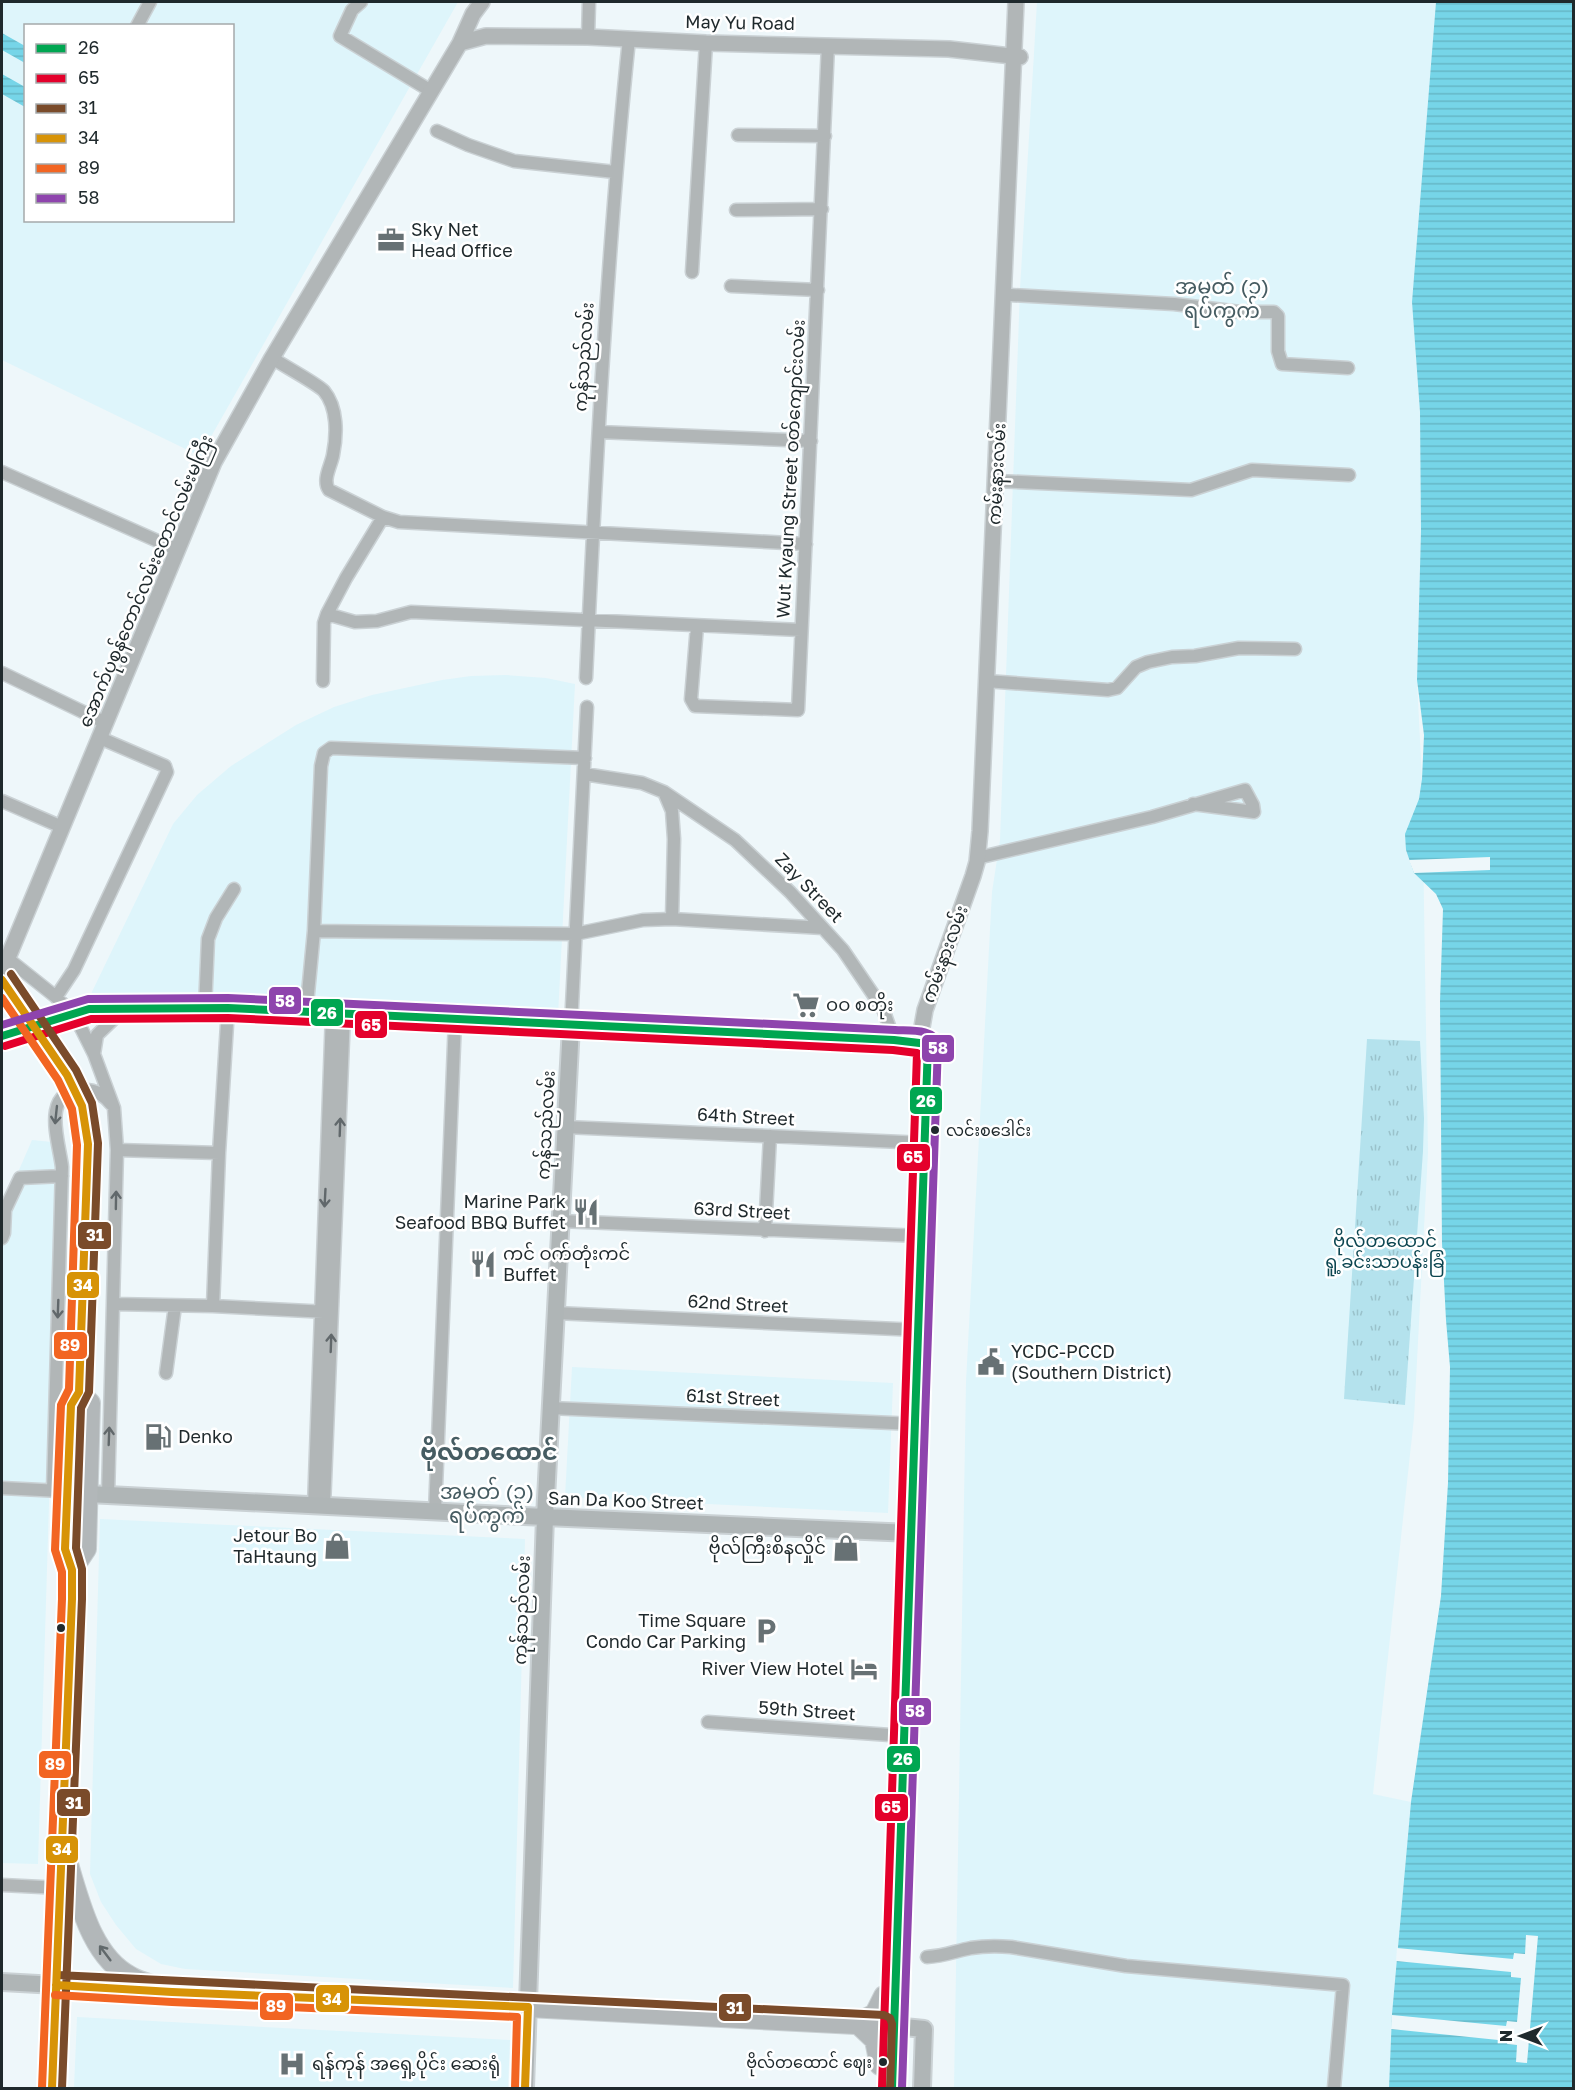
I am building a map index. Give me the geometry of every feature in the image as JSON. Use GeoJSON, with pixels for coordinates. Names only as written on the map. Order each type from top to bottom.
{"type":"FeatureCollection","features":[{"type":"Feature","properties":{"kind":"main road"},"geometry":{"type":"LineString","coordinates":[[2,980],[67,1075],[82,1106],[88,1144],[79,1392],[71,1405],[60,1491],[65,1549],[72,1570],[52,2088]]}},
{"type":"Feature","properties":{"kind":"main road"},"geometry":{"type":"LineString","coordinates":[[2,1036],[71,1013],[89,1010],[228,1008],[306,1014],[894,1040],[923,1044]]}},
{"type":"Feature","properties":{"kind":"main road","name":"ကုန်သည်လမ်း"},"geometry":{"type":"LineString","coordinates":[[525,2088],[545,1517],[571,1026]]}},
{"type":"Feature","properties":{"kind":"main road","name":"ကမ်းနားလမ်း"},"geometry":{"type":"LineString","coordinates":[[880,2088],[880,2065],[888,2025],[923,1044]]}},
{"type":"Feature","properties":{"kind":"main road"},"geometry":{"type":"LineString","coordinates":[[72,1570],[86,1549],[98,1494],[90,1403],[79,1392]]}},
{"type":"Feature","properties":{"kind":"main road","name":"San Da Koo Street"},"geometry":{"type":"LineString","coordinates":[[98,1494],[906,1533]]}},
{"type":"Feature","properties":{"kind":"main road","name":"ကမ်းနားလမ်း"},"geometry":{"type":"LineString","coordinates":[[892,2088],[885,1996],[899,1736]]}},
{"type":"Feature","properties":{"kind":"main road"},"geometry":{"type":"LineString","coordinates":[[63,1847],[84,1913],[97,1942],[109,1960],[130,1977],[172,1992]]}},
{"type":"Feature","properties":{"kind":"main road"},"geometry":{"type":"LineString","coordinates":[[2,1982],[172,1992],[857,2023],[924,2029],[922,2088]]}},
{"type":"Feature","properties":{"kind":"main road"},"geometry":{"type":"LineString","coordinates":[[857,2023],[875,2014],[885,1996]]}},
{"type":"Feature","properties":{"kind":"main road"},"geometry":{"type":"LineString","coordinates":[[857,2023],[875,2040],[880,2065]]}},
{"type":"Feature","properties":{"kind":"street"},"geometry":{"type":"LineString","coordinates":[[138,24],[150,2]]}},
{"type":"Feature","properties":{"kind":"street"},"geometry":{"type":"LineString","coordinates":[[361,2],[352,10],[340,36],[431,91]]}},
{"type":"Feature","properties":{"kind":"street","name":"အောက်ပုစွန်တောင်လမ်းတောင်လမ်းမကြီး"},"geometry":{"type":"LineString","coordinates":[[3,962],[100,738],[214,462],[272,358],[460,43],[473,14],[482,2]]}},
{"type":"Feature","properties":{"kind":"street"},"geometry":{"type":"LineString","coordinates":[[588,37],[590,2]]}},
{"type":"Feature","properties":{"kind":"street","name":"ကမ်းနားလမ်း"},"geometry":{"type":"LineString","coordinates":[[923,1044],[925,1010],[981,858],[988,681],[1010,295],[1017,57],[1016,2]]}},
{"type":"Feature","properties":{"kind":"street","name":"ကမ်းနားလမ်း"},"geometry":{"type":"LineString","coordinates":[[999,481],[1017,57],[1022,2]]}},
{"type":"Feature","properties":{"kind":"street","name":"May Yu Road"},"geometry":{"type":"LineString","coordinates":[[460,43],[486,36],[588,37],[706,43],[949,49],[1017,57]]}},
{"type":"Feature","properties":{"kind":"street","name":"ကုန်သည်လမ်း"},"geometry":{"type":"LineString","coordinates":[[586,678],[615,172],[629,39]]}},
{"type":"Feature","properties":{"kind":"street"},"geometry":{"type":"LineString","coordinates":[[692,272],[706,43]]}},
{"type":"Feature","properties":{"kind":"street","name":"Wut Kyaung Street ဝတ်ကျောင်းလမ်း"},"geometry":{"type":"LineString","coordinates":[[697,626],[692,703],[695,706],[798,710],[828,45]]}},
{"type":"Feature","properties":{"kind":"street"},"geometry":{"type":"LineString","coordinates":[[437,130],[478,150],[514,161],[615,172]]}},
{"type":"Feature","properties":{"kind":"street"},"geometry":{"type":"LineString","coordinates":[[738,135],[825,136]]}},
{"type":"Feature","properties":{"kind":"street"},"geometry":{"type":"LineString","coordinates":[[736,210],[822,209]]}},
{"type":"Feature","properties":{"kind":"street"},"geometry":{"type":"LineString","coordinates":[[731,286],[818,290]]}},
{"type":"Feature","properties":{"kind":"street"},"geometry":{"type":"LineString","coordinates":[[1010,295],[1158,303],[1240,312],[1274,312],[1278,316],[1278,351],[1282,364],[1348,368]]}},
{"type":"Feature","properties":{"kind":"street"},"geometry":{"type":"LineString","coordinates":[[272,358],[324,391],[330,403],[335,416],[336,433],[326,486],[329,490],[383,517],[399,522],[806,544]]}},
{"type":"Feature","properties":{"kind":"street"},"geometry":{"type":"LineString","coordinates":[[599,432],[811,441]]}},
{"type":"Feature","properties":{"kind":"street"},"geometry":{"type":"LineString","coordinates":[[999,481],[1191,490],[1252,470],[1349,475]]}},
{"type":"Feature","properties":{"kind":"street"},"geometry":{"type":"LineString","coordinates":[[2,472],[178,550]]}},
{"type":"Feature","properties":{"kind":"street"},"geometry":{"type":"LineString","coordinates":[[323,681],[324,623],[327,614],[383,517]]}},
{"type":"Feature","properties":{"kind":"street"},"geometry":{"type":"LineString","coordinates":[[327,614],[355,622],[377,621],[411,612],[801,630]]}},
{"type":"Feature","properties":{"kind":"street"},"geometry":{"type":"LineString","coordinates":[[988,681],[1108,690],[1117,688],[1136,667],[1148,662],[1239,648],[1295,649]]}},
{"type":"Feature","properties":{"kind":"street"},"geometry":{"type":"LineString","coordinates":[[2,673],[106,723]]}},
{"type":"Feature","properties":{"kind":"street"},"geometry":{"type":"LineString","coordinates":[[571,1026],[587,707]]}},
{"type":"Feature","properties":{"kind":"street"},"geometry":{"type":"LineString","coordinates":[[56,998],[74,970],[167,772],[165,766],[100,738]]}},
{"type":"Feature","properties":{"kind":"street"},"geometry":{"type":"LineString","coordinates":[[306,1014],[314,931],[321,766],[324,753],[331,748],[585,758]]}},
{"type":"Feature","properties":{"kind":"street","name":"Zay Street"},"geometry":{"type":"LineString","coordinates":[[584,774],[642,783],[664,792],[735,840],[790,892],[843,950],[883,1009],[894,1040]]}},
{"type":"Feature","properties":{"kind":"street"},"geometry":{"type":"LineString","coordinates":[[664,792],[672,810],[674,839],[672,919]]}},
{"type":"Feature","properties":{"kind":"street"},"geometry":{"type":"LineString","coordinates":[[2,801],[62,827]]}},
{"type":"Feature","properties":{"kind":"street"},"geometry":{"type":"LineString","coordinates":[[981,858],[1152,817],[1192,804]]}},
{"type":"Feature","properties":{"kind":"street"},"geometry":{"type":"LineString","coordinates":[[206,1008],[208,939],[216,918],[234,889]]}},
{"type":"Feature","properties":{"kind":"street"},"geometry":{"type":"LineString","coordinates":[[314,931],[575,934],[643,920],[672,919],[823,928]]}},
{"type":"Feature","properties":{"kind":"street"},"geometry":{"type":"LineString","coordinates":[[3,962],[56,998],[71,1013],[94,1054],[114,1108],[117,1150],[113,1304],[98,1494]]}},
{"type":"Feature","properties":{"kind":"street"},"geometry":{"type":"LineString","coordinates":[[94,1054],[97,1035],[125,1008]]}},
{"type":"Feature","properties":{"kind":"street"},"geometry":{"type":"LineString","coordinates":[[213,1306],[228,1008]]}},
{"type":"Feature","properties":{"kind":"street"},"geometry":{"type":"LineString","coordinates":[[319,1506],[338,1014]]}},
{"type":"Feature","properties":{"kind":"street"},"geometry":{"type":"LineString","coordinates":[[435,1512],[455,1020]]}},
{"type":"Feature","properties":{"kind":"street"},"geometry":{"type":"LineString","coordinates":[[2,1488],[60,1491],[62,1176],[60,1145],[54,1122],[57,1105],[66,1095],[84,1089],[96,1091],[114,1108]]}},
{"type":"Feature","properties":{"kind":"street","name":"64th Street"},"geometry":{"type":"LineString","coordinates":[[566,1127],[920,1143]]}},
{"type":"Feature","properties":{"kind":"street"},"geometry":{"type":"LineString","coordinates":[[765,1231],[770,1136]]}},
{"type":"Feature","properties":{"kind":"street"},"geometry":{"type":"LineString","coordinates":[[117,1150],[219,1153]]}},
{"type":"Feature","properties":{"kind":"street"},"geometry":{"type":"LineString","coordinates":[[2,1238],[5,1210],[20,1178],[62,1176]]}},
{"type":"Feature","properties":{"kind":"street","name":"63rd Street"},"geometry":{"type":"LineString","coordinates":[[560,1221],[917,1236]]}},
{"type":"Feature","properties":{"kind":"street"},"geometry":{"type":"LineString","coordinates":[[113,1304],[327,1312]]}},
{"type":"Feature","properties":{"kind":"street"},"geometry":{"type":"LineString","coordinates":[[166,1372],[175,1306]]}},
{"type":"Feature","properties":{"kind":"street","name":"62nd Street"},"geometry":{"type":"LineString","coordinates":[[556,1313],[913,1330]]}},
{"type":"Feature","properties":{"kind":"street","name":"61st Street"},"geometry":{"type":"LineString","coordinates":[[550,1408],[910,1424]]}},
{"type":"Feature","properties":{"kind":"street","name":"59th Street"},"geometry":{"type":"LineString","coordinates":[[708,1722],[899,1736]]}},
{"type":"Feature","properties":{"kind":"street"},"geometry":{"type":"LineString","coordinates":[[2,1885],[61,1888]]}},
{"type":"Feature","properties":{"kind":"street"},"geometry":{"type":"LineString","coordinates":[[927,1957],[946,1956],[971,1948],[1011,1947],[1126,1966],[1343,1985],[1334,2088]]}},
{"type":"Feature","properties":{"kind":"shaded area"},"geometry":{"type":"Polygon","coordinates":[[[2,2],[458,2],[200,456],[2,360],[2,2]]]}},
{"type":"Feature","properties":{"kind":"shaded area"},"geometry":{"type":"Polygon","coordinates":[[[1037,2],[1436,2],[1412,302],[1420,412],[1421,531],[1417,680],[1422,780],[1428,1152],[1414,1418],[1373,1794],[1411,1802],[1392,2014],[1389,2088],[954,2088],[966,1382],[992,892],[1000,840],[1020,289],[1037,2]]]}},
{"type":"Feature","properties":{"kind":"shaded area"},"geometry":{"type":"Polygon","coordinates":[[[505,675],[546,678],[575,684],[558,1016],[89,998],[173,824],[197,795],[231,766],[296,725],[334,707],[372,695],[442,680],[505,675]]]}},
{"type":"Feature","properties":{"kind":"shaded area"},"geometry":{"type":"Polygon","coordinates":[[[32,1140],[52,1142],[56,1167],[38,1864],[2,1863],[2,1209],[32,1140]]]}},
{"type":"Feature","properties":{"kind":"shaded area"},"geometry":{"type":"Polygon","coordinates":[[[572,1367],[893,1383],[888,1513],[565,1497],[572,1367]]]}},
{"type":"Feature","properties":{"kind":"shaded area"},"geometry":{"type":"Polygon","coordinates":[[[100,1519],[525,1539],[513,1988],[185,1969],[161,1964],[136,1949],[101,1902],[90,1874],[100,1519]]]}},
{"type":"Feature","properties":{"kind":"shaded area","name":"ရန်ကုန် အရှေ့ပိုင်း ဆေးရုံ"},"geometry":{"type":"Polygon","coordinates":[[[77,2017],[510,2040],[508,2088],[74,2088],[77,2017]]]}},
{"type":"Feature","properties":{"kind":"green space","name":"ဗိုလ်တထောင် ရူ့ခင်းသာပန်းခြံ"},"geometry":{"type":"Polygon","coordinates":[[[1367,1039],[1420,1041],[1424,1118],[1423,1151],[1405,1405],[1344,1399],[1367,1039]]]}},
{"type":"Feature","properties":{"kind":"water"},"geometry":{"type":"Polygon","coordinates":[[[1436,2],[1573,2],[1573,2088],[1389,2088],[1392,2014],[1411,1802],[1441,1596],[1448,1483],[1450,1367],[1442,1243],[1440,1002],[1443,909],[1436,894],[1414,873],[1406,850],[1405,834],[1419,799],[1424,735],[1417,680],[1421,531],[1420,412],[1412,302],[1436,2]]]}},
{"type":"Feature","properties":{"kind":"water"},"geometry":{"type":"Polygon","coordinates":[[[2,33],[24,45],[24,62],[2,50],[2,33]]]}},
{"type":"Feature","properties":{"kind":"water"},"geometry":{"type":"Polygon","coordinates":[[[2,74],[24,86],[24,106],[2,94],[2,74]]]}},
{"type":"Feature","properties":{"kind":"pier"},"geometry":{"type":"Polygon","coordinates":[[[1490,857],[1490,870],[1414,873],[1409,860],[1490,857]]]}},
{"type":"Feature","properties":{"kind":"pier"},"geometry":{"type":"Polygon","coordinates":[[[1526,1935],[1538,1936],[1527,2063],[1516,2062],[1517,2045],[1507,2044],[1508,2041],[1391,2029],[1392,2015],[1506,2026],[1507,2021],[1517,2022],[1521,1978],[1511,1977],[1511,1972],[1396,1961],[1397,1948],[1513,1959],[1514,1953],[1525,1954],[1526,1935]]]}},
{"type":"Feature","properties":{"kind":"transit line","name":"31"},"geometry":{"type":"LineString","coordinates":[[11,974],[76,1070],[92,1103],[98,1143],[89,1392],[81,1408],[76,1548],[82,1569],[82,1599],[62,2088]]}},
{"type":"Feature","properties":{"kind":"transit line","name":"34"},"geometry":{"type":"LineString","coordinates":[[2,980],[67,1075],[82,1106],[88,1144],[79,1392],[71,1405],[65,1549],[72,1570],[72,1599],[52,2088]]}},
{"type":"Feature","properties":{"kind":"transit line","name":"89"},"geometry":{"type":"LineString","coordinates":[[2,998],[58,1080],[72,1109],[77,1145],[69,1389],[61,1405],[55,1550],[62,1572],[62,1599],[42,2088]]}},
{"type":"Feature","properties":{"kind":"transit line","name":"58"},"geometry":{"type":"LineString","coordinates":[[2,1025],[88,999],[228,998],[914,1031],[927,1033],[936,1039],[938,1044],[902,2088]]}},
{"type":"Feature","properties":{"kind":"transit line","name":"26"},"geometry":{"type":"LineString","coordinates":[[2,1036],[89,1009],[228,1008],[894,1040],[928,1044],[892,2088]]}},
{"type":"Feature","properties":{"kind":"transit line","name":"65"},"geometry":{"type":"LineString","coordinates":[[5,1046],[91,1019],[228,1018],[917,1053],[882,2088]]}},
{"type":"Feature","properties":{"kind":"transit line","name":"31"},"geometry":{"type":"LineString","coordinates":[[57,1975],[884,2015],[890,2018],[892,2024],[890,2088]]}},
{"type":"Feature","properties":{"kind":"transit line","name":"34"},"geometry":{"type":"LineString","coordinates":[[56,1985],[528,2007],[525,2088]]}},
{"type":"Feature","properties":{"kind":"transit line","name":"89"},"geometry":{"type":"LineString","coordinates":[[55,1995],[517,2017],[515,2088]]}},
{"type":"Feature","properties":{"kind":"place","name":"Sky Net Head Office"},"geometry":{"type":"Point","coordinates":[391,240]}},
{"type":"Feature","properties":{"kind":"place","name":"ဝဝ စတိုး"},"geometry":{"type":"Point","coordinates":[806,1005]}},
{"type":"Feature","properties":{"kind":"place","name":"လင်းစဒေါင်း"},"geometry":{"type":"Point","coordinates":[935,1130]}},
{"type":"Feature","properties":{"kind":"place","name":"Marine Park Seafood BBQ Buffet"},"geometry":{"type":"Point","coordinates":[586,1212]}},
{"type":"Feature","properties":{"kind":"place","name":"ကင် ဝက်တုံးကင် Buffet"},"geometry":{"type":"Point","coordinates":[483,1264]}},
{"type":"Feature","properties":{"kind":"place","name":"YCDC-PCCD (Southern District)"},"geometry":{"type":"Point","coordinates":[991,1362]}},
{"type":"Feature","properties":{"kind":"place","name":"Denko"},"geometry":{"type":"Point","coordinates":[158,1437]}},
{"type":"Feature","properties":{"kind":"place","name":"Jetour Bo TaHtaung"},"geometry":{"type":"Point","coordinates":[337,1546]}},
{"type":"Feature","properties":{"kind":"place","name":"ဗိုလ်ကြီးစိနလှိုင်"},"geometry":{"type":"Point","coordinates":[846,1548]}},
{"type":"Feature","properties":{"kind":"place","name":"Time Square Condo Car Parking"},"geometry":{"type":"Point","coordinates":[766,1631]}},
{"type":"Feature","properties":{"kind":"place","name":"River View Hotel"},"geometry":{"type":"Point","coordinates":[864,1669]}},
{"type":"Feature","properties":{"kind":"place","name":"ဗိုလ်တထောင် ဈေး"},"geometry":{"type":"Point","coordinates":[883,2062]}},
{"type":"Feature","properties":{"kind":"place","name":"ရန်ကုန် အရှေ့ပိုင်း ဆေးရုံ"},"geometry":{"type":"Point","coordinates":[292,2064]}},
{"type":"Feature","properties":{"kind":"district","name":"အမှတ် (၁) ရပ်ကွက်"},"geometry":{"type":"Point","coordinates":[1222,299]}},
{"type":"Feature","properties":{"kind":"district","name":"ဗိုလ်တထောင်"},"geometry":{"type":"Point","coordinates":[489,1452]}},
{"type":"Feature","properties":{"kind":"district","name":"အမှတ် (၃) ရပ်ကွက်"},"geometry":{"type":"Point","coordinates":[487,1504]}}]}
